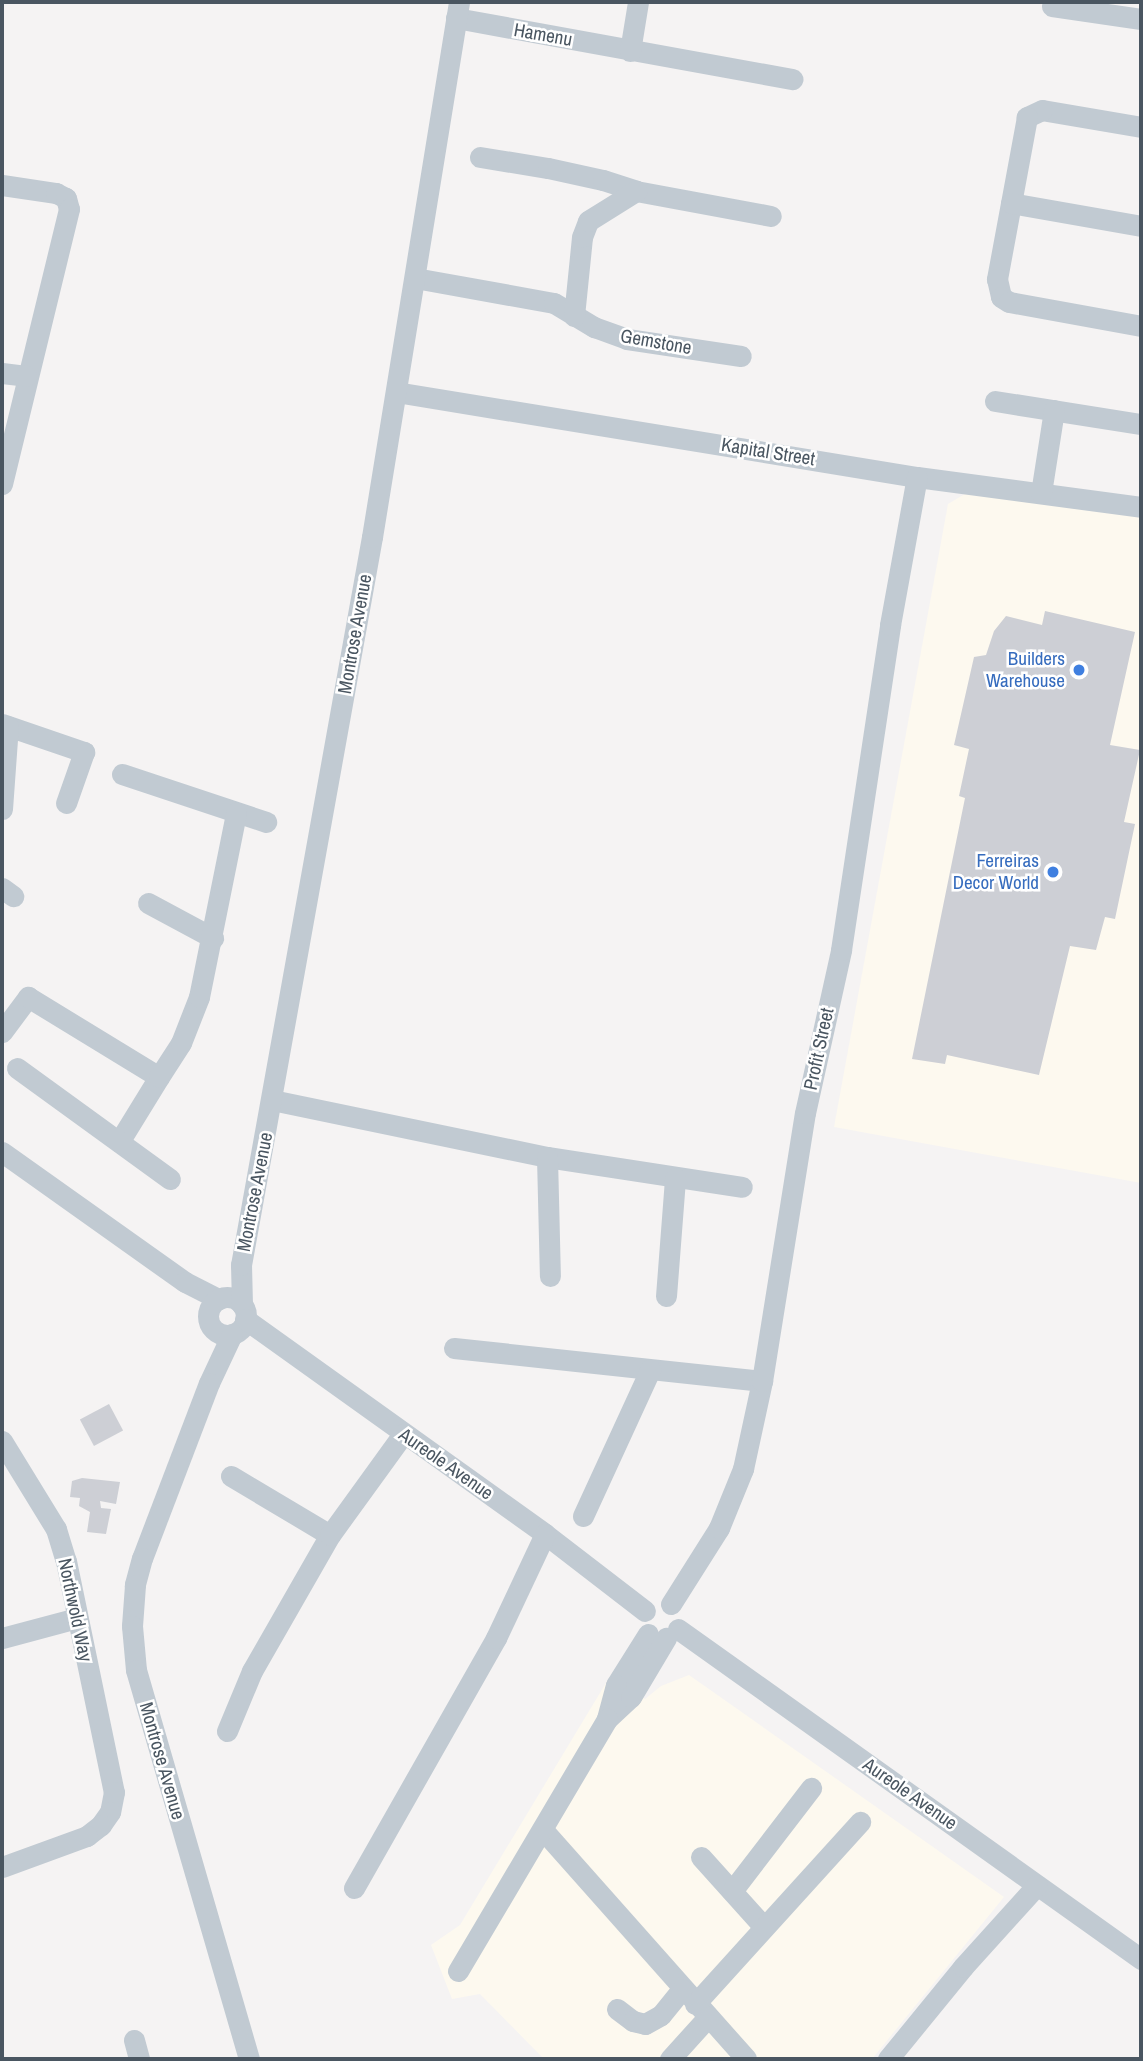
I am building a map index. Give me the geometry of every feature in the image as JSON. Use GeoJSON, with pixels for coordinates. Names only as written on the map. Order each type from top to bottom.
{"type":"FeatureCollection","features":[{"type":"Feature","properties":{"kind":"street"},"geometry":{"type":"LineString","coordinates":[[630,51],[638,2]]}},
{"type":"Feature","properties":{"kind":"street"},"geometry":{"type":"LineString","coordinates":[[1052,6],[1141,19]]}},
{"type":"Feature","properties":{"kind":"street","name":"Hamenu"},"geometry":{"type":"LineString","coordinates":[[457,10],[630,51],[793,79]]}},
{"type":"Feature","properties":{"kind":"street","name":"Montrose Avenue"},"geometry":{"type":"LineString","coordinates":[[249,2059],[136,1670],[132,1606],[142,1558],[209,1383],[241,1265],[396,391],[457,10]]}},
{"type":"Feature","properties":{"kind":"street"},"geometry":{"type":"LineString","coordinates":[[1141,127],[1034,111],[1024,125],[997,279],[1001,297],[1009,302],[1141,326]]}},
{"type":"Feature","properties":{"kind":"street"},"geometry":{"type":"LineString","coordinates":[[480,157],[603,180],[636,191],[771,216]]}},
{"type":"Feature","properties":{"kind":"street"},"geometry":{"type":"LineString","coordinates":[[2,185],[56,193],[66,198],[69,209],[3,474]]}},
{"type":"Feature","properties":{"kind":"street"},"geometry":{"type":"LineString","coordinates":[[574,316],[582,237],[588,221],[636,191]]}},
{"type":"Feature","properties":{"kind":"street"},"geometry":{"type":"LineString","coordinates":[[1011,203],[1141,226]]}},
{"type":"Feature","properties":{"kind":"street","name":"Gemstone"},"geometry":{"type":"LineString","coordinates":[[415,278],[527,296],[554,303],[594,327],[627,340],[741,356]]}},
{"type":"Feature","properties":{"kind":"street"},"geometry":{"type":"LineString","coordinates":[[2,373],[26,376]]}},
{"type":"Feature","properties":{"kind":"street","name":"Kapital Street"},"geometry":{"type":"LineString","coordinates":[[396,391],[917,477],[1141,507]]}},
{"type":"Feature","properties":{"kind":"street"},"geometry":{"type":"LineString","coordinates":[[995,401],[1141,424]]}},
{"type":"Feature","properties":{"kind":"street"},"geometry":{"type":"LineString","coordinates":[[1041,493],[1054,410]]}},
{"type":"Feature","properties":{"kind":"street","name":"Profit Street"},"geometry":{"type":"LineString","coordinates":[[671,1604],[719,1528],[743,1469],[762,1381],[805,1113],[841,950],[890,625],[917,477]]}},
{"type":"Feature","properties":{"kind":"street"},"geometry":{"type":"LineString","coordinates":[[2,809],[5,725],[83,752],[66,803]]}},
{"type":"Feature","properties":{"kind":"street"},"geometry":{"type":"LineString","coordinates":[[122,774],[266,822]]}},
{"type":"Feature","properties":{"kind":"street"},"geometry":{"type":"LineString","coordinates":[[119,1142],[181,1043],[199,997],[236,813]]}},
{"type":"Feature","properties":{"kind":"street"},"geometry":{"type":"LineString","coordinates":[[148,903],[213,938]]}},
{"type":"Feature","properties":{"kind":"street"},"geometry":{"type":"LineString","coordinates":[[2,1032],[28,997],[159,1077]]}},
{"type":"Feature","properties":{"kind":"street"},"geometry":{"type":"LineString","coordinates":[[17,1068],[170,1180]]}},
{"type":"Feature","properties":{"kind":"street"},"geometry":{"type":"LineString","coordinates":[[272,1100],[547,1157],[742,1187]]}},
{"type":"Feature","properties":{"kind":"street","name":"Aureole Avenue"},"geometry":{"type":"LineString","coordinates":[[2,1152],[228,1315],[279,1346],[545,1534],[645,1611]]}},
{"type":"Feature","properties":{"kind":"street"},"geometry":{"type":"LineString","coordinates":[[547,1157],[550,1276]]}},
{"type":"Feature","properties":{"kind":"street"},"geometry":{"type":"LineString","coordinates":[[666,1296],[675,1178]]}},
{"type":"Feature","properties":{"kind":"street"},"geometry":{"type":"LineString","coordinates":[[454,1349],[762,1381]]}},
{"type":"Feature","properties":{"kind":"street"},"geometry":{"type":"LineString","coordinates":[[583,1516],[650,1370]]}},
{"type":"Feature","properties":{"kind":"street"},"geometry":{"type":"LineString","coordinates":[[227,1731],[252,1671],[330,1535],[403,1434]]}},
{"type":"Feature","properties":{"kind":"street","name":"Northwold Way"},"geometry":{"type":"LineString","coordinates":[[2,1441],[56,1529],[114,1792],[110,1812],[102,1825],[87,1836],[2,1867]]}},
{"type":"Feature","properties":{"kind":"street"},"geometry":{"type":"LineString","coordinates":[[231,1476],[330,1535]]}},
{"type":"Feature","properties":{"kind":"street"},"geometry":{"type":"LineString","coordinates":[[354,1888],[496,1638],[545,1534]]}},
{"type":"Feature","properties":{"kind":"street"},"geometry":{"type":"LineString","coordinates":[[458,1971],[607,1719],[631,1697],[664,1634],[680,1614],[671,1604],[654,1603],[645,1611],[642,1623],[664,1634]]}},
{"type":"Feature","properties":{"kind":"street"},"geometry":{"type":"LineString","coordinates":[[2,1638],[77,1618]]}},
{"type":"Feature","properties":{"kind":"street","name":"Aureole Avenue"},"geometry":{"type":"LineString","coordinates":[[664,1634],[1037,1885],[1141,1959]]}},
{"type":"Feature","properties":{"kind":"street"},"geometry":{"type":"LineString","coordinates":[[732,1891],[811,1788]]}},
{"type":"Feature","properties":{"kind":"street"},"geometry":{"type":"LineString","coordinates":[[670,2059],[695,2003],[860,1822]]}},
{"type":"Feature","properties":{"kind":"street"},"geometry":{"type":"LineString","coordinates":[[543,1830],[746,2059]]}},
{"type":"Feature","properties":{"kind":"street"},"geometry":{"type":"LineString","coordinates":[[701,1857],[765,1927]]}},
{"type":"Feature","properties":{"kind":"street"},"geometry":{"type":"LineString","coordinates":[[888,2059],[963,1967],[1037,1885]]}},
{"type":"Feature","properties":{"kind":"street"},"geometry":{"type":"LineString","coordinates":[[617,2008],[633,2021],[645,2024],[661,2015],[695,2003]]}},
{"type":"Feature","properties":{"kind":"shaded area"},"geometry":{"type":"Polygon","coordinates":[[[975,488],[1141,513],[1141,1183],[834,1127],[948,504],[975,488]]]}},
{"type":"Feature","properties":{"kind":"shaded area"},"geometry":{"type":"Polygon","coordinates":[[[612,1673],[645,1699],[661,1686],[689,1675],[1004,1897],[872,2059],[544,2059],[480,1994],[452,1999],[431,1945],[460,1925],[612,1673]]]}},
{"type":"Feature","properties":{"kind":"building"},"geometry":{"type":"Polygon","coordinates":[[[1045,611],[1135,632],[1110,745],[1140,750],[1124,822],[1135,824],[1115,919],[1105,917],[1096,950],[1070,946],[1039,1075],[947,1055],[945,1064],[912,1059],[965,798],[959,796],[969,749],[954,745],[974,657],[986,655],[994,631],[1006,616],[1042,625],[1045,611]]]}},
{"type":"Feature","properties":{"kind":"building"},"geometry":{"type":"Polygon","coordinates":[[[109,1404],[123,1430],[94,1446],[80,1419],[109,1404]]]}},
{"type":"Feature","properties":{"kind":"building"},"geometry":{"type":"Polygon","coordinates":[[[82,1478],[120,1482],[116,1504],[100,1501],[101,1508],[111,1509],[106,1534],[87,1532],[90,1512],[79,1506],[80,1498],[70,1497],[72,1481],[82,1478]]]}},
{"type":"Feature","properties":{"kind":"place","name":"Builders Warehouse"},"geometry":{"type":"Point","coordinates":[1079,670]}},
{"type":"Feature","properties":{"kind":"place","name":"Ferreiras Decor World"},"geometry":{"type":"Point","coordinates":[1053,872]}}]}
